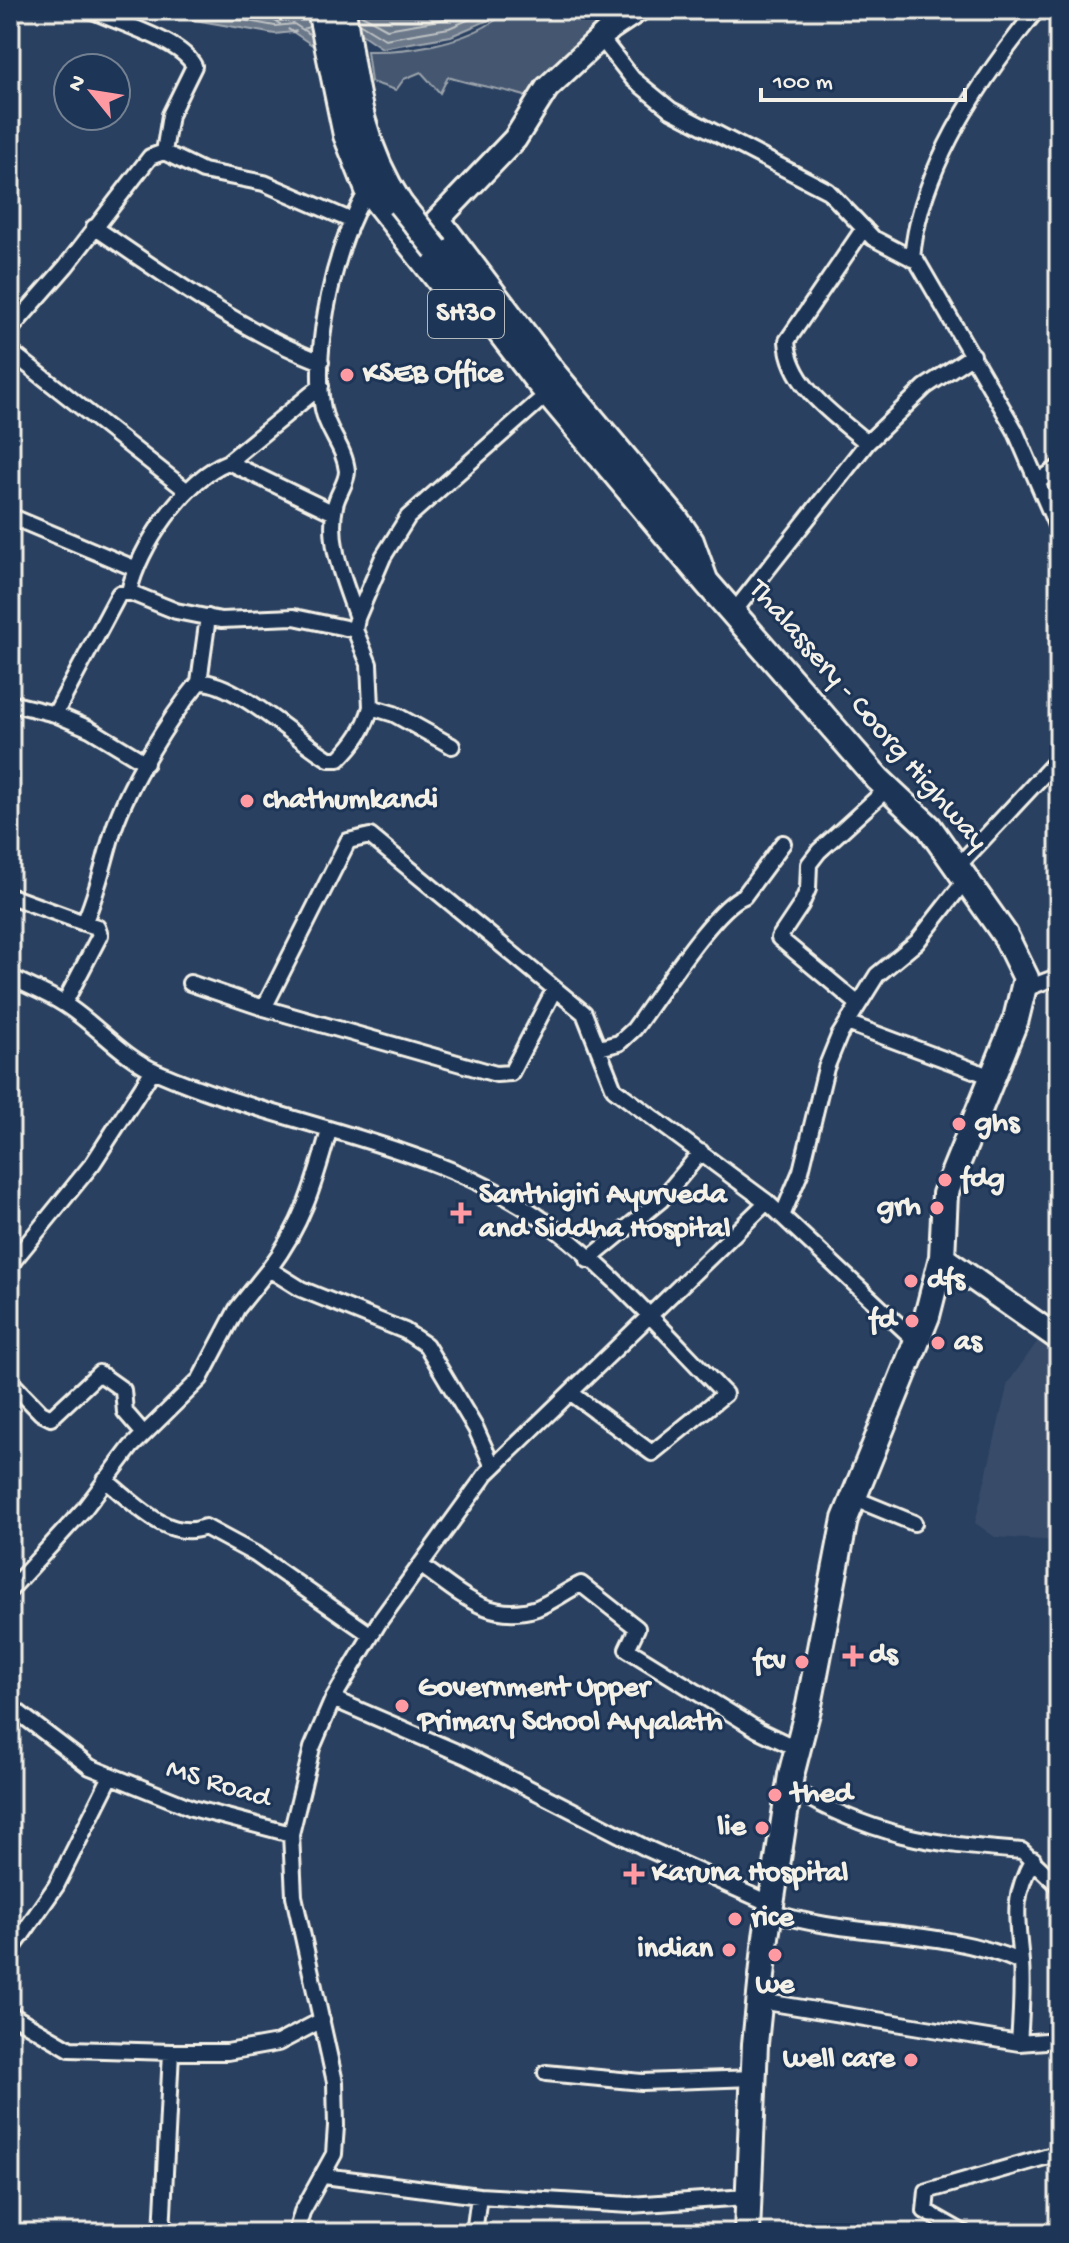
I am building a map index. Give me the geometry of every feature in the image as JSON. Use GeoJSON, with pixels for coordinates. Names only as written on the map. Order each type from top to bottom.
{"type":"FeatureCollection","features":[{"type":"Feature","properties":{"kind":"main road","name":"SH30"},"geometry":{"type":"LineString","coordinates":[[320,10],[346,135],[368,190],[409,246],[636,517],[669,537]]}},
{"type":"Feature","properties":{"kind":"main road","name":"Thalassery - Coorg Highway"},"geometry":{"type":"LineString","coordinates":[[343,10],[364,134],[375,163],[400,204],[535,378],[707,583],[888,788],[929,827],[1015,952],[1026,978],[1025,989]]}},
{"type":"Feature","properties":{"kind":"main road"},"geometry":{"type":"LineString","coordinates":[[747,2233],[754,2078],[770,1908],[789,1787],[845,1519],[918,1343],[935,1293],[942,1257],[945,1194],[1025,989]]}},
{"type":"Feature","properties":{"kind":"street"},"geometry":{"type":"LineString","coordinates":[[91,10],[173,43],[189,55],[194,66],[170,115],[164,152]]}},
{"type":"Feature","properties":{"kind":"street"},"geometry":{"type":"LineString","coordinates":[[409,246],[439,220],[515,139],[547,88],[601,38],[638,10]]}},
{"type":"Feature","properties":{"kind":"street"},"geometry":{"type":"LineString","coordinates":[[912,259],[914,231],[942,153],[1011,42],[1037,10]]}},
{"type":"Feature","properties":{"kind":"street"},"geometry":{"type":"LineString","coordinates":[[601,38],[648,93],[671,110],[828,191],[873,238],[912,259],[973,355],[1039,481],[1059,532]]}},
{"type":"Feature","properties":{"kind":"street"},"geometry":{"type":"LineString","coordinates":[[10,330],[150,157],[164,152],[203,171],[264,183],[350,220]]}},
{"type":"Feature","properties":{"kind":"street"},"geometry":{"type":"LineString","coordinates":[[199,682],[218,684],[329,759],[339,759],[365,729],[371,707],[369,664],[332,541],[334,513],[347,474],[342,453],[328,429],[321,386],[321,362],[325,328],[350,220],[368,190]]}},
{"type":"Feature","properties":{"kind":"street"},"geometry":{"type":"LineString","coordinates":[[439,220],[554,372],[677,519],[692,541],[707,583]]}},
{"type":"Feature","properties":{"kind":"street"},"geometry":{"type":"LineString","coordinates":[[94,227],[237,320],[287,349],[321,362]]}},
{"type":"Feature","properties":{"kind":"street"},"geometry":{"type":"LineString","coordinates":[[864,228],[787,341],[788,360],[800,382],[867,443]]}},
{"type":"Feature","properties":{"kind":"street"},"geometry":{"type":"LineString","coordinates":[[10,351],[186,490]]}},
{"type":"Feature","properties":{"kind":"street"},"geometry":{"type":"LineString","coordinates":[[733,613],[867,443],[925,387],[973,355]]}},
{"type":"Feature","properties":{"kind":"street"},"geometry":{"type":"LineString","coordinates":[[129,592],[134,568],[186,490],[216,467],[228,462],[321,386]]}},
{"type":"Feature","properties":{"kind":"street"},"geometry":{"type":"LineString","coordinates":[[356,624],[383,557],[408,517],[538,402]]}},
{"type":"Feature","properties":{"kind":"street"},"geometry":{"type":"LineString","coordinates":[[228,462],[334,513]]}},
{"type":"Feature","properties":{"kind":"street"},"geometry":{"type":"LineString","coordinates":[[1039,481],[1059,467]]}},
{"type":"Feature","properties":{"kind":"street"},"geometry":{"type":"LineString","coordinates":[[10,516],[134,568]]}},
{"type":"Feature","properties":{"kind":"street"},"geometry":{"type":"LineString","coordinates":[[55,714],[119,594],[129,592],[176,611],[208,617],[294,617],[356,624]]}},
{"type":"Feature","properties":{"kind":"street"},"geometry":{"type":"LineString","coordinates":[[84,923],[97,893],[115,826],[146,763],[199,682],[208,617]]}},
{"type":"Feature","properties":{"kind":"street"},"geometry":{"type":"LineString","coordinates":[[10,703],[55,714],[90,729],[146,763]]}},
{"type":"Feature","properties":{"kind":"street"},"geometry":{"type":"LineString","coordinates":[[371,707],[394,714],[452,746]]}},
{"type":"Feature","properties":{"kind":"street"},"geometry":{"type":"LineString","coordinates":[[782,1216],[801,1171],[826,1068],[857,1003],[877,975],[917,942],[962,872],[1059,758]]}},
{"type":"Feature","properties":{"kind":"street"},"geometry":{"type":"LineString","coordinates":[[857,1003],[779,938],[801,905],[814,858],[888,788]]}},
{"type":"Feature","properties":{"kind":"street"},"geometry":{"type":"LineString","coordinates":[[264,1008],[348,841],[370,836],[584,1013],[614,1089],[767,1202],[918,1343]]}},
{"type":"Feature","properties":{"kind":"street"},"geometry":{"type":"LineString","coordinates":[[599,1048],[619,1043],[634,1029],[714,921],[735,900],[744,896],[783,843]]}},
{"type":"Feature","properties":{"kind":"street"},"geometry":{"type":"LineString","coordinates":[[10,896],[97,927],[100,935],[64,1004]]}},
{"type":"Feature","properties":{"kind":"street"},"geometry":{"type":"LineString","coordinates":[[1025,989],[1059,976]]}},
{"type":"Feature","properties":{"kind":"street"},"geometry":{"type":"LineString","coordinates":[[10,977],[64,1004],[153,1070],[228,1100],[397,1150],[461,1177],[535,1214],[650,1318],[725,1394],[652,1453],[571,1393]]}},
{"type":"Feature","properties":{"kind":"street"},"geometry":{"type":"LineString","coordinates":[[190,983],[264,1008],[496,1074],[511,1073],[554,990]]}},
{"type":"Feature","properties":{"kind":"street"},"geometry":{"type":"LineString","coordinates":[[847,1023],[992,1077]]}},
{"type":"Feature","properties":{"kind":"street"},"geometry":{"type":"LineString","coordinates":[[10,1265],[93,1163],[153,1070]]}},
{"type":"Feature","properties":{"kind":"street"},"geometry":{"type":"LineString","coordinates":[[10,1590],[85,1508],[144,1434],[200,1379],[237,1309],[294,1237],[309,1202],[329,1131]]}},
{"type":"Feature","properties":{"kind":"street"},"geometry":{"type":"LineString","coordinates":[[588,1260],[661,1200],[701,1152]]}},
{"type":"Feature","properties":{"kind":"street","name":"MS Road"},"geometry":{"type":"LineString","coordinates":[[10,1706],[90,1767],[192,1808],[291,1834],[312,1748],[333,1699],[371,1635],[493,1467],[767,1202]]}},
{"type":"Feature","properties":{"kind":"street"},"geometry":{"type":"LineString","coordinates":[[942,1257],[1059,1339]]}},
{"type":"Feature","properties":{"kind":"street"},"geometry":{"type":"LineString","coordinates":[[269,1269],[301,1289],[405,1331],[426,1345],[476,1429],[493,1467]]}},
{"type":"Feature","properties":{"kind":"street"},"geometry":{"type":"LineString","coordinates":[[10,1352],[10,1359]]}},
{"type":"Feature","properties":{"kind":"street"},"geometry":{"type":"LineString","coordinates":[[10,1381],[41,1413],[51,1418],[99,1373],[123,1390],[125,1412],[144,1434]]}},
{"type":"Feature","properties":{"kind":"street"},"geometry":{"type":"LineString","coordinates":[[105,1480],[168,1528],[181,1533],[205,1527],[255,1554],[371,1635]]}},
{"type":"Feature","properties":{"kind":"street"},"geometry":{"type":"LineString","coordinates":[[853,1498],[914,1523]]}},
{"type":"Feature","properties":{"kind":"street"},"geometry":{"type":"LineString","coordinates":[[420,1565],[486,1611],[517,1613],[540,1607],[581,1584],[637,1628],[627,1649],[758,1730],[798,1749]]}},
{"type":"Feature","properties":{"kind":"street"},"geometry":{"type":"LineString","coordinates":[[333,1699],[466,1756],[770,1908],[839,1929],[960,1942],[1021,1962]]}},
{"type":"Feature","properties":{"kind":"street"},"geometry":{"type":"LineString","coordinates":[[10,1952],[56,1886],[111,1776]]}},
{"type":"Feature","properties":{"kind":"street"},"geometry":{"type":"LineString","coordinates":[[789,1787],[824,1808],[895,1836],[944,1845],[1022,1851],[1059,1886]]}},
{"type":"Feature","properties":{"kind":"street"},"geometry":{"type":"LineString","coordinates":[[291,1834],[294,1896],[335,2082],[336,2126],[334,2154],[313,2191],[296,2233]]}},
{"type":"Feature","properties":{"kind":"street"},"geometry":{"type":"LineString","coordinates":[[1019,2043],[1021,1962],[1015,1904],[1021,1881],[1033,1859]]}},
{"type":"Feature","properties":{"kind":"street"},"geometry":{"type":"LineString","coordinates":[[760,2001],[1019,2043],[1059,2040]]}},
{"type":"Feature","properties":{"kind":"street"},"geometry":{"type":"LineString","coordinates":[[10,2014],[70,2049],[171,2052],[227,2052],[278,2043],[322,2020]]}},
{"type":"Feature","properties":{"kind":"street"},"geometry":{"type":"LineString","coordinates":[[162,2233],[171,2052]]}},
{"type":"Feature","properties":{"kind":"street"},"geometry":{"type":"LineString","coordinates":[[546,2073],[642,2082],[754,2078]]}},
{"type":"Feature","properties":{"kind":"street"},"geometry":{"type":"LineString","coordinates":[[964,2233],[925,2211],[927,2191],[1059,2153]]}},
{"type":"Feature","properties":{"kind":"street"},"geometry":{"type":"LineString","coordinates":[[324,2176],[479,2196],[630,2205],[747,2197]]}},
{"type":"Feature","properties":{"kind":"street"},"geometry":{"type":"LineString","coordinates":[[474,2233],[479,2196]]}},
{"type":"Feature","properties":{"kind":"shaded area"},"geometry":{"type":"Polygon","coordinates":[[[512,10],[616,10],[554,64],[528,97],[448,77],[440,93],[421,72],[404,79],[396,90],[371,82],[367,51],[415,48],[448,41],[478,30],[512,10]]]}},
{"type":"Feature","properties":{"kind":"shaded area"},"geometry":{"type":"Polygon","coordinates":[[[1040,1338],[1059,1355],[1059,1541],[995,1537],[975,1523],[1008,1383],[1040,1338]]]}},
{"type":"Feature","properties":{"kind":"water"},"geometry":{"type":"Polygon","coordinates":[[[171,10],[512,10],[451,36],[382,48],[357,31],[315,47],[293,32],[275,34],[189,19],[171,10]]]}},
{"type":"Feature","properties":{"kind":"ferry route"},"geometry":{"type":"LineString","coordinates":[[257,10],[293,32],[312,26]]}},
{"type":"Feature","properties":{"kind":"ferry route"},"geometry":{"type":"LineString","coordinates":[[353,14],[368,10]]}},
{"type":"Feature","properties":{"kind":"place","name":"KSEB Office"},"geometry":{"type":"Point","coordinates":[347,375]}},
{"type":"Feature","properties":{"kind":"place","name":"chathumkandi"},"geometry":{"type":"Point","coordinates":[247,801]}},
{"type":"Feature","properties":{"kind":"place","name":"ghs"},"geometry":{"type":"Point","coordinates":[959,1124]}},
{"type":"Feature","properties":{"kind":"place","name":"fdg"},"geometry":{"type":"Point","coordinates":[945,1180]}},
{"type":"Feature","properties":{"kind":"place","name":"grh"},"geometry":{"type":"Point","coordinates":[937,1208]}},
{"type":"Feature","properties":{"kind":"place","name":"Santhigiri Ayurveda and Siddha Hospital"},"geometry":{"type":"Point","coordinates":[461,1213]}},
{"type":"Feature","properties":{"kind":"place","name":"dfs"},"geometry":{"type":"Point","coordinates":[911,1281]}},
{"type":"Feature","properties":{"kind":"place","name":"fd"},"geometry":{"type":"Point","coordinates":[912,1321]}},
{"type":"Feature","properties":{"kind":"place","name":"as"},"geometry":{"type":"Point","coordinates":[938,1343]}},
{"type":"Feature","properties":{"kind":"place","name":"ds"},"geometry":{"type":"Point","coordinates":[853,1656]}},
{"type":"Feature","properties":{"kind":"place","name":"fcv"},"geometry":{"type":"Point","coordinates":[802,1662]}},
{"type":"Feature","properties":{"kind":"place","name":"Government Upper Primary School Ayyalath"},"geometry":{"type":"Point","coordinates":[402,1706]}},
{"type":"Feature","properties":{"kind":"place","name":"thed"},"geometry":{"type":"Point","coordinates":[775,1795]}},
{"type":"Feature","properties":{"kind":"place","name":"lie"},"geometry":{"type":"Point","coordinates":[762,1828]}},
{"type":"Feature","properties":{"kind":"place","name":"Karuna Hospital"},"geometry":{"type":"Point","coordinates":[634,1874]}},
{"type":"Feature","properties":{"kind":"place","name":"rice"},"geometry":{"type":"Point","coordinates":[735,1919]}},
{"type":"Feature","properties":{"kind":"place","name":"indian"},"geometry":{"type":"Point","coordinates":[729,1950]}},
{"type":"Feature","properties":{"kind":"place","name":"we"},"geometry":{"type":"Point","coordinates":[775,1955]}},
{"type":"Feature","properties":{"kind":"place","name":"well care"},"geometry":{"type":"Point","coordinates":[911,2060]}}]}
